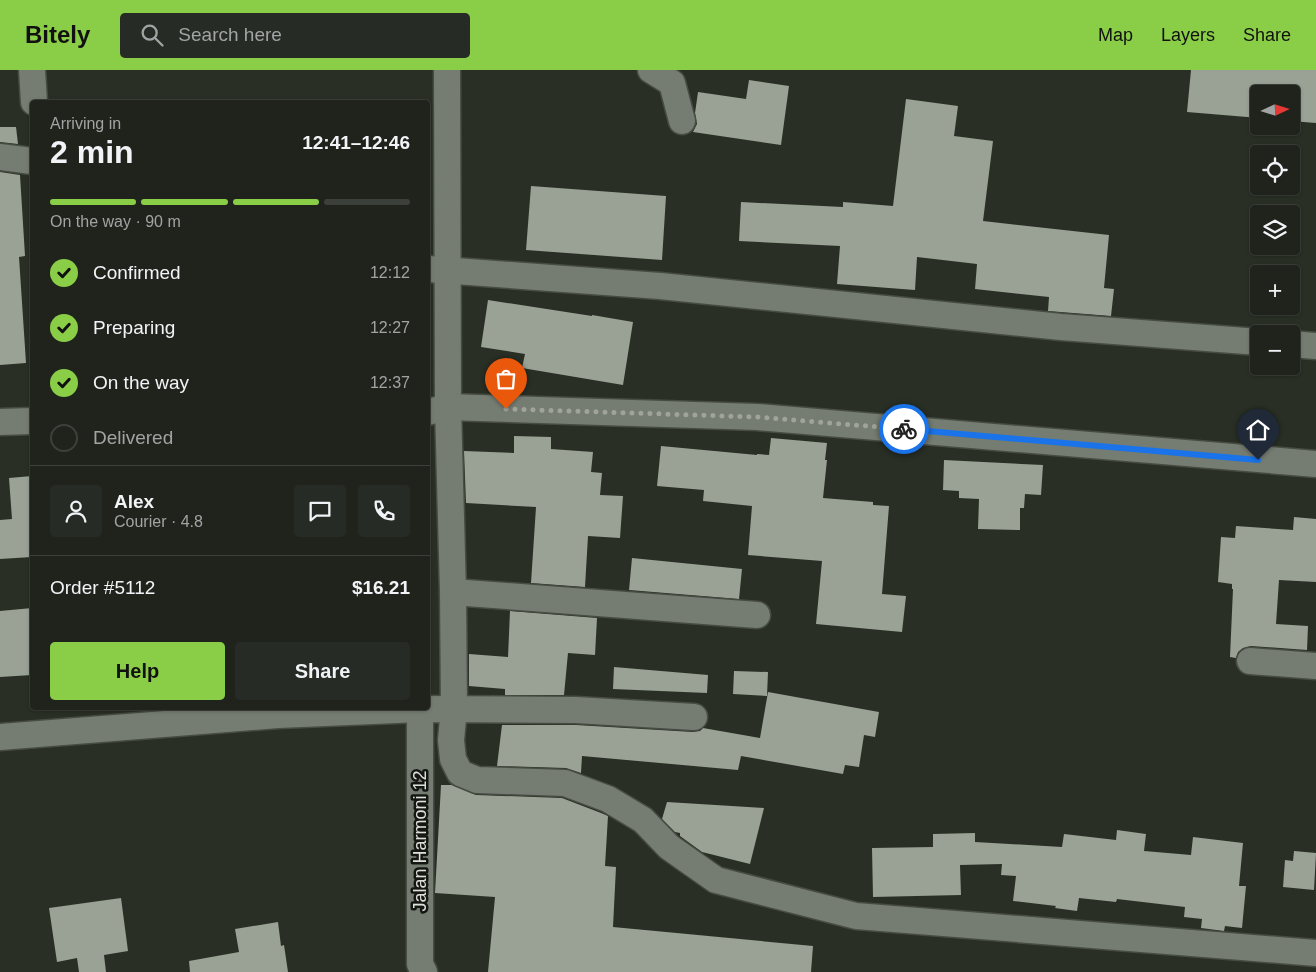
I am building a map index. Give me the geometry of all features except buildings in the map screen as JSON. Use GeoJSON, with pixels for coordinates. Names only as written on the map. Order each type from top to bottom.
{"type":"FeatureCollection","features":[{"type":"Feature","properties":{"kind":"street"},"geometry":{"type":"LineString","coordinates":[[32,70],[34,100]]}},
{"type":"Feature","properties":{"kind":"street"},"geometry":{"type":"LineString","coordinates":[[447,70],[438,269],[438,410],[453,592],[454,708],[451,740],[453,759],[460,773],[477,780],[565,783],[608,799],[643,820],[669,847],[716,880],[856,916],[1316,953]]}},
{"type":"Feature","properties":{"kind":"street"},"geometry":{"type":"LineString","coordinates":[[651,70],[672,83],[682,121]]}},
{"type":"Feature","properties":{"kind":"street"},"geometry":{"type":"LineString","coordinates":[[0,157],[30,161]]}},
{"type":"Feature","properties":{"kind":"street"},"geometry":{"type":"LineString","coordinates":[[438,269],[660,286],[1061,327],[1250,341]]}},
{"type":"Feature","properties":{"kind":"street"},"geometry":{"type":"LineString","coordinates":[[1300,345],[1316,346]]}},
{"type":"Feature","properties":{"kind":"street"},"geometry":{"type":"LineString","coordinates":[[438,410],[757,417],[1316,464]]}},
{"type":"Feature","properties":{"kind":"street"},"geometry":{"type":"LineString","coordinates":[[0,422],[30,421]]}},
{"type":"Feature","properties":{"kind":"street"},"geometry":{"type":"LineString","coordinates":[[453,592],[757,614]]}},
{"type":"Feature","properties":{"kind":"street"},"geometry":{"type":"LineString","coordinates":[[1250,661],[1316,666]]}},
{"type":"Feature","properties":{"kind":"street"},"geometry":{"type":"LineString","coordinates":[[430,708],[576,710],[694,717]]}},
{"type":"Feature","properties":{"kind":"street"},"geometry":{"type":"LineString","coordinates":[[0,737],[278,711],[325,710]]}},
{"type":"Feature","properties":{"kind":"street","name":"Jalan Harmoni 12"},"geometry":{"type":"LineString","coordinates":[[420,710],[420,964],[424,972]]}},
{"type":"Feature","properties":{"kind":"way so far"},"geometry":{"type":"LineString","coordinates":[[506,409],[757,417],[904,429]]}},
{"type":"Feature","properties":{"kind":"route"},"geometry":{"type":"LineString","coordinates":[[904,429],[1258,460]]}}]}
